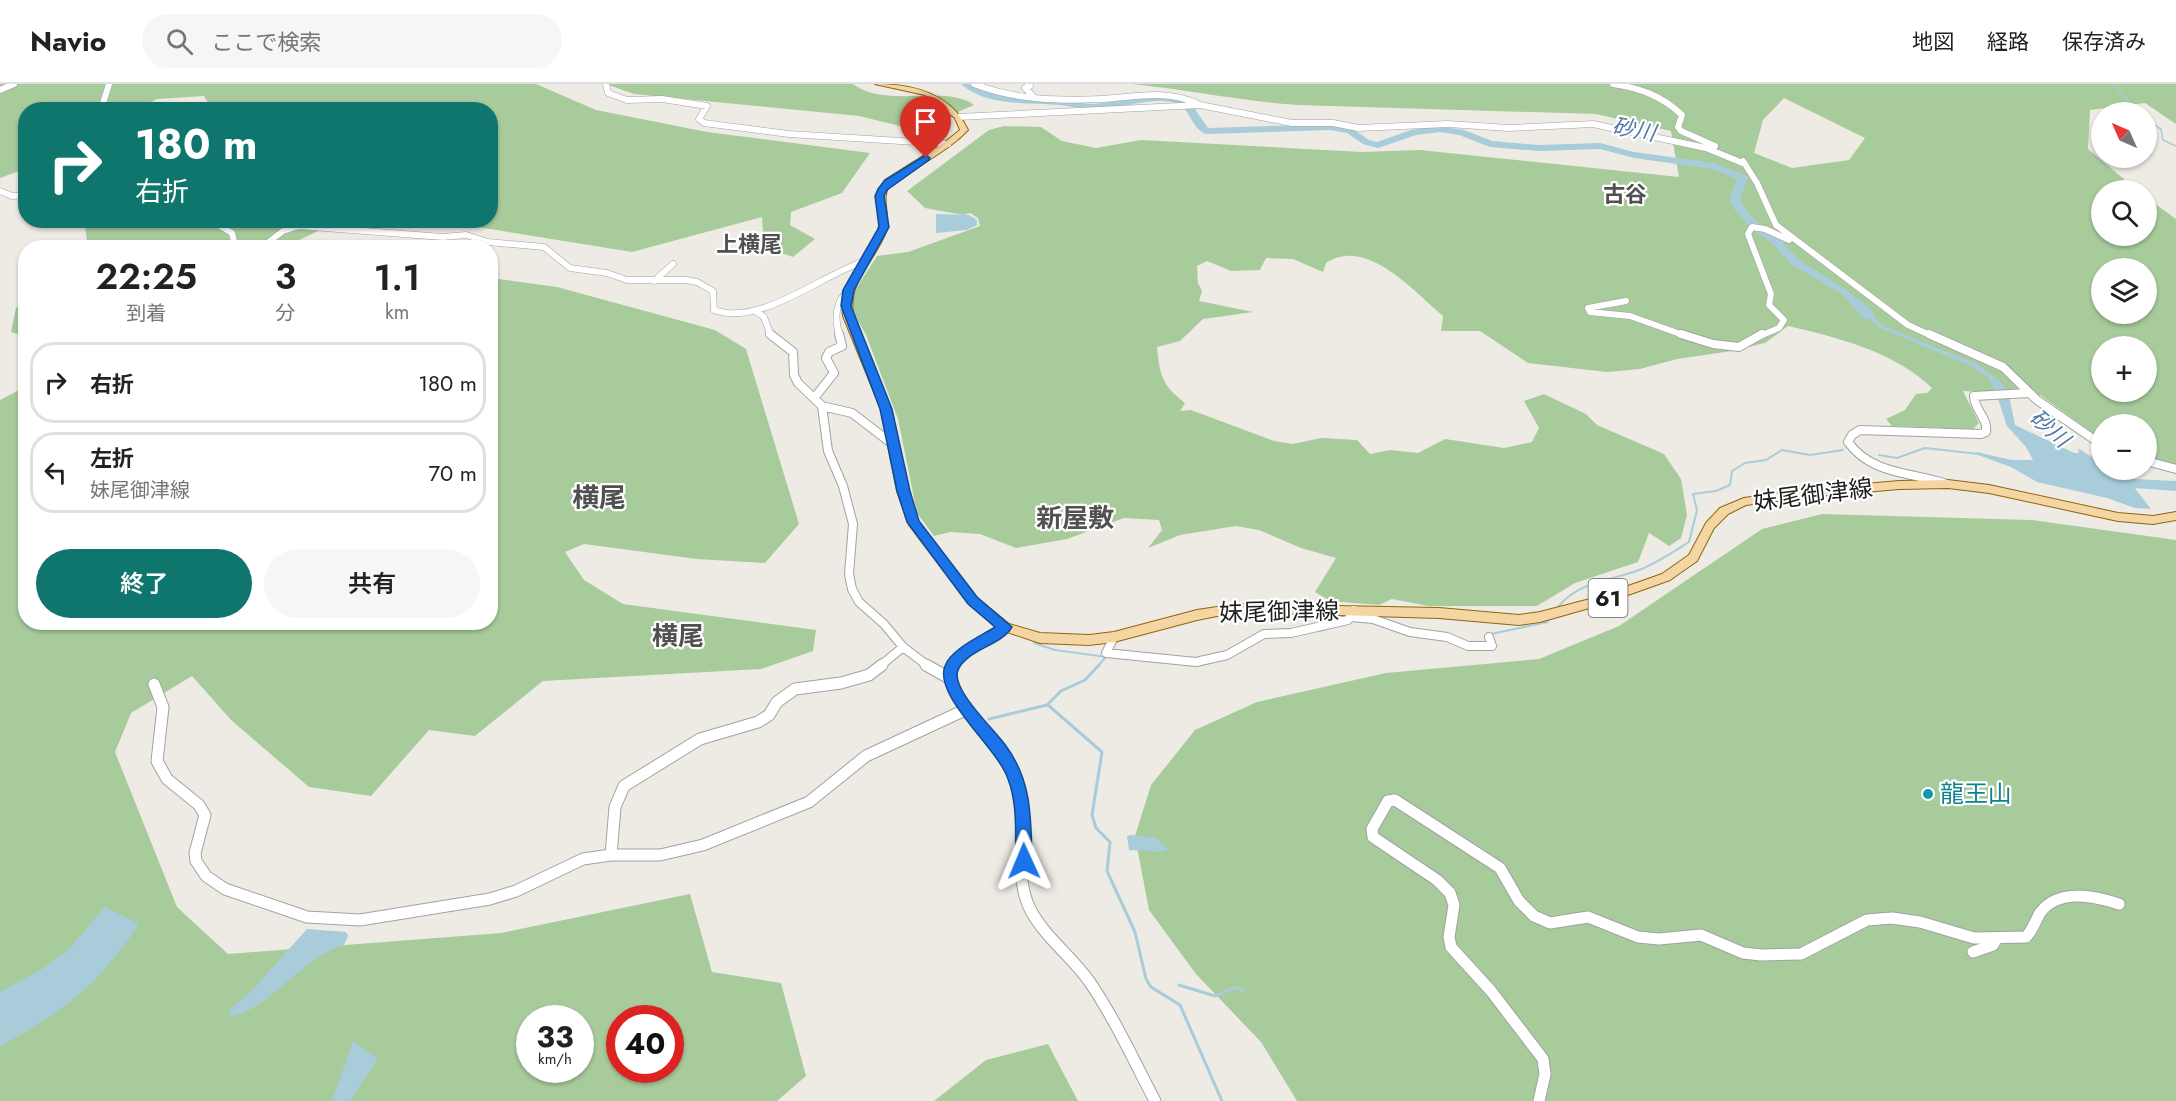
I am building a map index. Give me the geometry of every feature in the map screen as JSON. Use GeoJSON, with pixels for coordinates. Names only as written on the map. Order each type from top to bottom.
{"type":"FeatureCollection","features":[{"type":"Feature","properties":{"kind":"main road"},"geometry":{"type":"LineString","coordinates":[[879,84],[927,93],[958,117]]}},
{"type":"Feature","properties":{"kind":"main road","name":"妹尾御津線"},"geometry":{"type":"LineString","coordinates":[[958,117],[964,129],[948,144],[888,182],[883,189],[880,196],[884,227],[849,290],[846,306],[848,316],[879,388],[895,446],[907,508],[913,522],[973,601],[1005,627],[1057,640],[1114,637],[1197,615],[1237,608],[1519,620],[1560,614],[1666,578],[1679,570],[1699,549],[1716,518],[1744,502],[1899,485],[1948,484],[1989,489],[2118,517],[2153,520],[2176,516]]}},
{"type":"Feature","properties":{"kind":"street"},"geometry":{"type":"LineString","coordinates":[[0,90],[14,84]]}},
{"type":"Feature","properties":{"kind":"street"},"geometry":{"type":"LineString","coordinates":[[103,102],[109,84]]}},
{"type":"Feature","properties":{"kind":"street"},"geometry":{"type":"LineString","coordinates":[[606,84],[608,93],[621,99],[662,99],[707,106],[699,119],[704,123],[789,134],[948,144]]}},
{"type":"Feature","properties":{"kind":"street"},"geometry":{"type":"LineString","coordinates":[[974,84],[999,93],[1055,99],[1095,99],[1159,94],[1185,98],[1196,105]]}},
{"type":"Feature","properties":{"kind":"street"},"geometry":{"type":"LineString","coordinates":[[1028,84],[1030,86],[1025,88],[1033,96]]}},
{"type":"Feature","properties":{"kind":"street"},"geometry":{"type":"LineString","coordinates":[[1613,84],[1632,86],[1660,97],[1682,115],[1678,127],[1681,130],[1732,154],[1745,164],[1757,183],[1772,220],[1902,322],[1995,363],[2030,393],[2091,437]]}},
{"type":"Feature","properties":{"kind":"street"},"geometry":{"type":"LineString","coordinates":[[1022,112],[1055,99]]}},
{"type":"Feature","properties":{"kind":"street"},"geometry":{"type":"LineString","coordinates":[[958,117],[1196,105],[1283,122],[1333,123],[1358,128],[1448,124],[1509,128],[1593,124],[1706,148],[1745,164]]}},
{"type":"Feature","properties":{"kind":"street"},"geometry":{"type":"LineString","coordinates":[[0,191],[12,196],[18,196]]}},
{"type":"Feature","properties":{"kind":"street"},"geometry":{"type":"LineString","coordinates":[[1626,301],[1615,305],[1588,308],[1590,312],[1597,314],[1636,318],[1652,325],[1670,328],[1684,337],[1735,347],[1746,346],[1764,331],[1779,328],[1784,320],[1769,305],[1771,294],[1748,234],[1756,227],[1812,253]]}},
{"type":"Feature","properties":{"kind":"street"},"geometry":{"type":"LineString","coordinates":[[224,228],[232,233],[234,240]]}},
{"type":"Feature","properties":{"kind":"street"},"geometry":{"type":"LineString","coordinates":[[271,240],[283,231],[293,228]]}},
{"type":"Feature","properties":{"kind":"street"},"geometry":{"type":"LineString","coordinates":[[325,228],[443,237],[466,235],[482,240]]}},
{"type":"Feature","properties":{"kind":"street"},"geometry":{"type":"LineString","coordinates":[[498,243],[544,247],[570,268],[607,273],[627,280],[697,282],[713,291],[714,309],[717,312],[758,312],[811,282],[865,261]]}},
{"type":"Feature","properties":{"kind":"street"},"geometry":{"type":"LineString","coordinates":[[654,281],[673,264]]}},
{"type":"Feature","properties":{"kind":"street"},"geometry":{"type":"LineString","coordinates":[[815,397],[834,373],[826,358],[829,352],[842,346],[843,341],[836,324],[843,293],[849,290]]}},
{"type":"Feature","properties":{"kind":"street"},"geometry":{"type":"LineString","coordinates":[[758,312],[764,316],[771,337],[793,352],[794,375],[822,406],[828,451],[843,486],[853,524],[849,574],[852,589],[859,603],[884,624],[903,647],[932,669],[950,678]]}},
{"type":"Feature","properties":{"kind":"street"},"geometry":{"type":"LineString","coordinates":[[1948,484],[1880,468],[1856,454],[1848,442],[1849,439],[1860,430],[1879,429],[1981,434],[1986,432],[1987,423],[1974,403],[1974,396],[2030,393]]}},
{"type":"Feature","properties":{"kind":"street"},"geometry":{"type":"LineString","coordinates":[[822,406],[852,413],[895,446]]}},
{"type":"Feature","properties":{"kind":"street"},"geometry":{"type":"LineString","coordinates":[[2157,464],[2176,470]]}},
{"type":"Feature","properties":{"kind":"street"},"geometry":{"type":"LineString","coordinates":[[1114,637],[1107,653],[1135,654],[1196,662],[1227,655],[1264,634],[1279,635],[1331,625],[1353,614],[1410,632],[1478,648],[1492,646],[1489,637]]}},
{"type":"Feature","properties":{"kind":"street"},"geometry":{"type":"LineString","coordinates":[[1005,627],[961,657],[952,666],[950,678],[957,696],[1002,751],[1016,776],[1022,800],[1024,881],[1028,905],[1042,930],[1078,968],[1105,1006],[1155,1101]]}},
{"type":"Feature","properties":{"kind":"street"},"geometry":{"type":"LineString","coordinates":[[611,855],[615,807],[624,786],[700,739],[758,722],[769,715],[777,702],[795,689],[841,683],[869,675],[903,647]]}},
{"type":"Feature","properties":{"kind":"street"},"geometry":{"type":"LineString","coordinates":[[154,684],[163,707],[157,761],[167,779],[200,805],[205,815],[195,853],[196,861],[206,876],[225,889],[307,917],[326,920],[360,920],[490,898],[516,891],[567,864],[611,855],[677,853],[770,819],[809,802],[866,756],[967,709]]}},
{"type":"Feature","properties":{"kind":"street"},"geometry":{"type":"LineString","coordinates":[[1539,1101],[1545,1074],[1543,1059],[1491,991],[1451,947],[1449,937],[1454,905],[1450,893],[1437,880],[1372,837],[1372,829],[1388,801],[1395,800],[1500,868],[1519,901],[1534,916],[1550,923],[1588,917],[1638,937],[1659,939],[1701,935],[1743,953],[1801,954],[1867,920],[1884,919],[1920,922],[1974,938],[2026,938],[2033,932],[2040,912],[2048,904],[2061,898],[2078,896],[2105,899],[2119,904]]}},
{"type":"Feature","properties":{"kind":"street"},"geometry":{"type":"LineString","coordinates":[[1973,952],[1993,945],[1997,938]]}},
{"type":"Feature","properties":{"kind":"green space"},"geometry":{"type":"Polygon","coordinates":[[[0,84],[536,84],[596,110],[707,132],[870,153],[842,193],[791,212],[790,225],[815,239],[793,257],[764,247],[762,217],[632,252],[484,228],[498,228],[498,102],[208,102],[204,96],[157,99],[151,102],[18,102],[18,172],[0,178],[0,84]]]}},
{"type":"Feature","properties":{"kind":"green space"},"geometry":{"type":"Polygon","coordinates":[[[606,84],[853,84],[866,91],[882,95],[949,96],[963,99],[974,105],[916,130],[859,116],[634,94],[606,84]]]}},
{"type":"Feature","properties":{"kind":"green space"},"geometry":{"type":"Polygon","coordinates":[[[1132,84],[2176,84],[2176,124],[2157,111],[2157,102],[2091,102],[2088,149],[2091,152],[2091,168],[2111,168],[2125,180],[2091,180],[2091,246],[2157,246],[2157,205],[2176,219],[2176,465],[2157,459],[2157,414],[2091,414],[2091,432],[2040,395],[1963,391],[1979,423],[1973,429],[1892,426],[1886,419],[1905,410],[1916,394],[1927,393],[1932,388],[1917,375],[1883,355],[1846,341],[1788,326],[1765,343],[1732,351],[1677,359],[1640,369],[1607,372],[1528,363],[1480,331],[1441,331],[1443,316],[1389,270],[1358,257],[1342,257],[1326,263],[1323,272],[1293,259],[1266,258],[1260,270],[1231,271],[1207,261],[1197,266],[1198,283],[1202,291],[1199,301],[1253,312],[1203,319],[1180,341],[1157,347],[1159,365],[1167,385],[1185,403],[1180,411],[1191,410],[1274,441],[1293,444],[1321,438],[1357,440],[1370,454],[1390,450],[1418,453],[1445,439],[1504,448],[1532,442],[1539,428],[1524,401],[1544,394],[1586,414],[1597,425],[1664,454],[1681,479],[1687,515],[1681,538],[1669,546],[1649,533],[1638,562],[1575,583],[1537,606],[1429,606],[1392,599],[1379,605],[1330,601],[1315,592],[1336,558],[1301,548],[1259,530],[1236,526],[1180,535],[1148,548],[1162,530],[1159,520],[1124,518],[1067,539],[1016,548],[980,534],[950,532],[934,536],[917,513],[898,419],[866,335],[851,308],[857,287],[877,256],[908,252],[980,226],[978,218],[970,213],[963,215],[925,208],[907,191],[989,130],[1004,126],[1041,127],[1062,141],[1096,148],[1141,140],[1362,152],[1420,150],[1679,177],[1671,131],[1596,114],[1298,105],[1132,84]],[[1784,98],[1763,120],[1754,153],[1792,168],[1849,160],[1865,138],[1784,98]]]}},
{"type":"Feature","properties":{"kind":"green space"},"geometry":{"type":"Polygon","coordinates":[[[85,228],[325,228],[299,240],[87,240],[85,228]]]}},
{"type":"Feature","properties":{"kind":"green space"},"geometry":{"type":"Polygon","coordinates":[[[498,279],[557,287],[715,330],[746,349],[799,524],[765,563],[697,559],[584,544],[565,552],[584,580],[623,604],[816,630],[813,651],[761,669],[543,681],[475,736],[429,730],[371,796],[309,787],[231,720],[192,676],[131,713],[115,752],[177,907],[228,954],[501,933],[690,894],[712,972],[781,983],[806,1076],[777,1101],[0,1101],[0,400],[18,391],[18,630],[498,630],[498,279]]]}},
{"type":"Feature","properties":{"kind":"green space"},"geometry":{"type":"Polygon","coordinates":[[[18,307],[18,334],[11,332],[18,307]]]}},
{"type":"Feature","properties":{"kind":"green space"},"geometry":{"type":"Polygon","coordinates":[[[1822,514],[2032,520],[2176,540],[2176,1101],[1297,1101],[1261,1042],[1196,974],[1149,910],[1135,836],[1151,785],[1195,730],[1257,702],[1386,673],[1539,659],[1619,626],[1762,529],[1822,514]]]}},
{"type":"Feature","properties":{"kind":"green space"},"geometry":{"type":"Polygon","coordinates":[[[1048,1044],[1078,1101],[934,1101],[986,1060],[1048,1044]]]}},
{"type":"Feature","properties":{"kind":"water"},"geometry":{"type":"Polygon","coordinates":[[[936,214],[969,215],[977,220],[977,225],[967,230],[936,233],[936,214]]]}},
{"type":"Feature","properties":{"kind":"water"},"geometry":{"type":"Polygon","coordinates":[[[1855,301],[1866,305],[1877,321],[1886,327],[1975,363],[1995,377],[2008,390],[2015,425],[2074,453],[2079,453],[2078,449],[2081,450],[2091,456],[2091,480],[2129,480],[2151,509],[2135,508],[2107,498],[2037,482],[2011,467],[1978,455],[1976,452],[2012,460],[2033,460],[2026,447],[2007,426],[1995,390],[1988,377],[1969,365],[1880,328],[1861,312],[1855,301]]]}},
{"type":"Feature","properties":{"kind":"water"},"geometry":{"type":"Polygon","coordinates":[[[1127,836],[1157,838],[1168,849],[1162,852],[1129,850],[1127,836]]]}},
{"type":"Feature","properties":{"kind":"water"},"geometry":{"type":"Polygon","coordinates":[[[105,907],[139,924],[124,945],[94,980],[61,1009],[0,1046],[0,992],[44,968],[68,950],[105,907]]]}},
{"type":"Feature","properties":{"kind":"water"},"geometry":{"type":"Polygon","coordinates":[[[307,929],[346,932],[348,936],[344,945],[314,960],[260,1003],[246,1012],[230,1017],[230,1010],[255,987],[307,929]]]}},
{"type":"Feature","properties":{"kind":"water"},"geometry":{"type":"Polygon","coordinates":[[[353,1041],[378,1059],[350,1101],[332,1101],[353,1041]]]}},
{"type":"Feature","properties":{"kind":"waterway","name":"砂川"},"geometry":{"type":"LineString","coordinates":[[966,84],[990,95],[1019,101],[1106,106],[1156,98],[1176,100],[1187,104],[1200,126],[1206,131],[1331,127],[1350,131],[1366,142],[1378,145],[1414,132],[1440,129],[1461,132],[1490,144],[1539,148],[1600,146],[1634,155],[1714,166],[1743,178],[1735,198],[1738,207],[1758,229],[1776,241],[1795,262],[1847,293],[1868,316]]}},
{"type":"Feature","properties":{"kind":"waterway"},"geometry":{"type":"LineString","coordinates":[[2113,84],[2130,102]]}},
{"type":"Feature","properties":{"kind":"waterway"},"geometry":{"type":"LineString","coordinates":[[2157,127],[2161,129],[2163,140],[2176,146]]}},
{"type":"Feature","properties":{"kind":"waterway"},"geometry":{"type":"LineString","coordinates":[[1879,455],[1897,458],[1925,448],[1979,454]]}},
{"type":"Feature","properties":{"kind":"waterway"},"geometry":{"type":"LineString","coordinates":[[1558,607],[1566,598],[1585,587],[1646,567],[1689,542],[1697,510],[1693,494],[1716,491],[1730,485],[1732,471],[1745,463],[1766,460],[1782,450],[1810,455],[1843,450]]}},
{"type":"Feature","properties":{"kind":"waterway","name":"砂川"},"geometry":{"type":"LineString","coordinates":[[2111,483],[2176,486]]}},
{"type":"Feature","properties":{"kind":"waterway"},"geometry":{"type":"LineString","coordinates":[[1492,637],[1491,634],[1548,622]]}},
{"type":"Feature","properties":{"kind":"waterway"},"geometry":{"type":"LineString","coordinates":[[1320,631],[1338,626]]}},
{"type":"Feature","properties":{"kind":"waterway"},"geometry":{"type":"LineString","coordinates":[[1034,643],[1055,650],[1107,657]]}},
{"type":"Feature","properties":{"kind":"waterway"},"geometry":{"type":"LineString","coordinates":[[1478,650],[1490,650]]}},
{"type":"Feature","properties":{"kind":"waterway"},"geometry":{"type":"LineString","coordinates":[[1098,666],[1105,658]]}},
{"type":"Feature","properties":{"kind":"waterway"},"geometry":{"type":"LineString","coordinates":[[1201,665],[1224,659]]}},
{"type":"Feature","properties":{"kind":"waterway"},"geometry":{"type":"LineString","coordinates":[[989,719],[1047,705],[1061,691],[1085,680],[1099,665]]}},
{"type":"Feature","properties":{"kind":"waterway"},"geometry":{"type":"LineString","coordinates":[[1048,705],[1102,752],[1092,815],[1096,828],[1110,842],[1107,871],[1135,932],[1146,979],[1151,987],[1180,1005],[1222,1101]]}},
{"type":"Feature","properties":{"kind":"waterway"},"geometry":{"type":"LineString","coordinates":[[1179,985],[1215,996],[1236,987],[1245,992]]}},
{"type":"Feature","properties":{"kind":"place","name":"龍王山"},"geometry":{"type":"Point","coordinates":[1928,794]}},
{"type":"Feature","properties":{"kind":"district","name":"古谷"},"geometry":{"type":"Point","coordinates":[1625,194]}},
{"type":"Feature","properties":{"kind":"district","name":"上横尾"},"geometry":{"type":"Point","coordinates":[749,244]}},
{"type":"Feature","properties":{"kind":"district","name":"横尾"},"geometry":{"type":"Point","coordinates":[599,498]}},
{"type":"Feature","properties":{"kind":"district","name":"新屋敷"},"geometry":{"type":"Point","coordinates":[1075,518]}},
{"type":"Feature","properties":{"kind":"district","name":"横尾"},"geometry":{"type":"Point","coordinates":[678,636]}},
{"type":"Feature","properties":{"kind":"route"},"geometry":{"type":"LineString","coordinates":[[926,158],[888,182],[883,189],[880,196],[884,227],[853,281],[846,306],[886,409],[907,508],[913,522],[947,570],[973,601],[1005,627],[993,638],[961,657],[952,666],[950,678],[957,696],[1002,751],[1016,776],[1022,800],[1024,861]]}}]}
